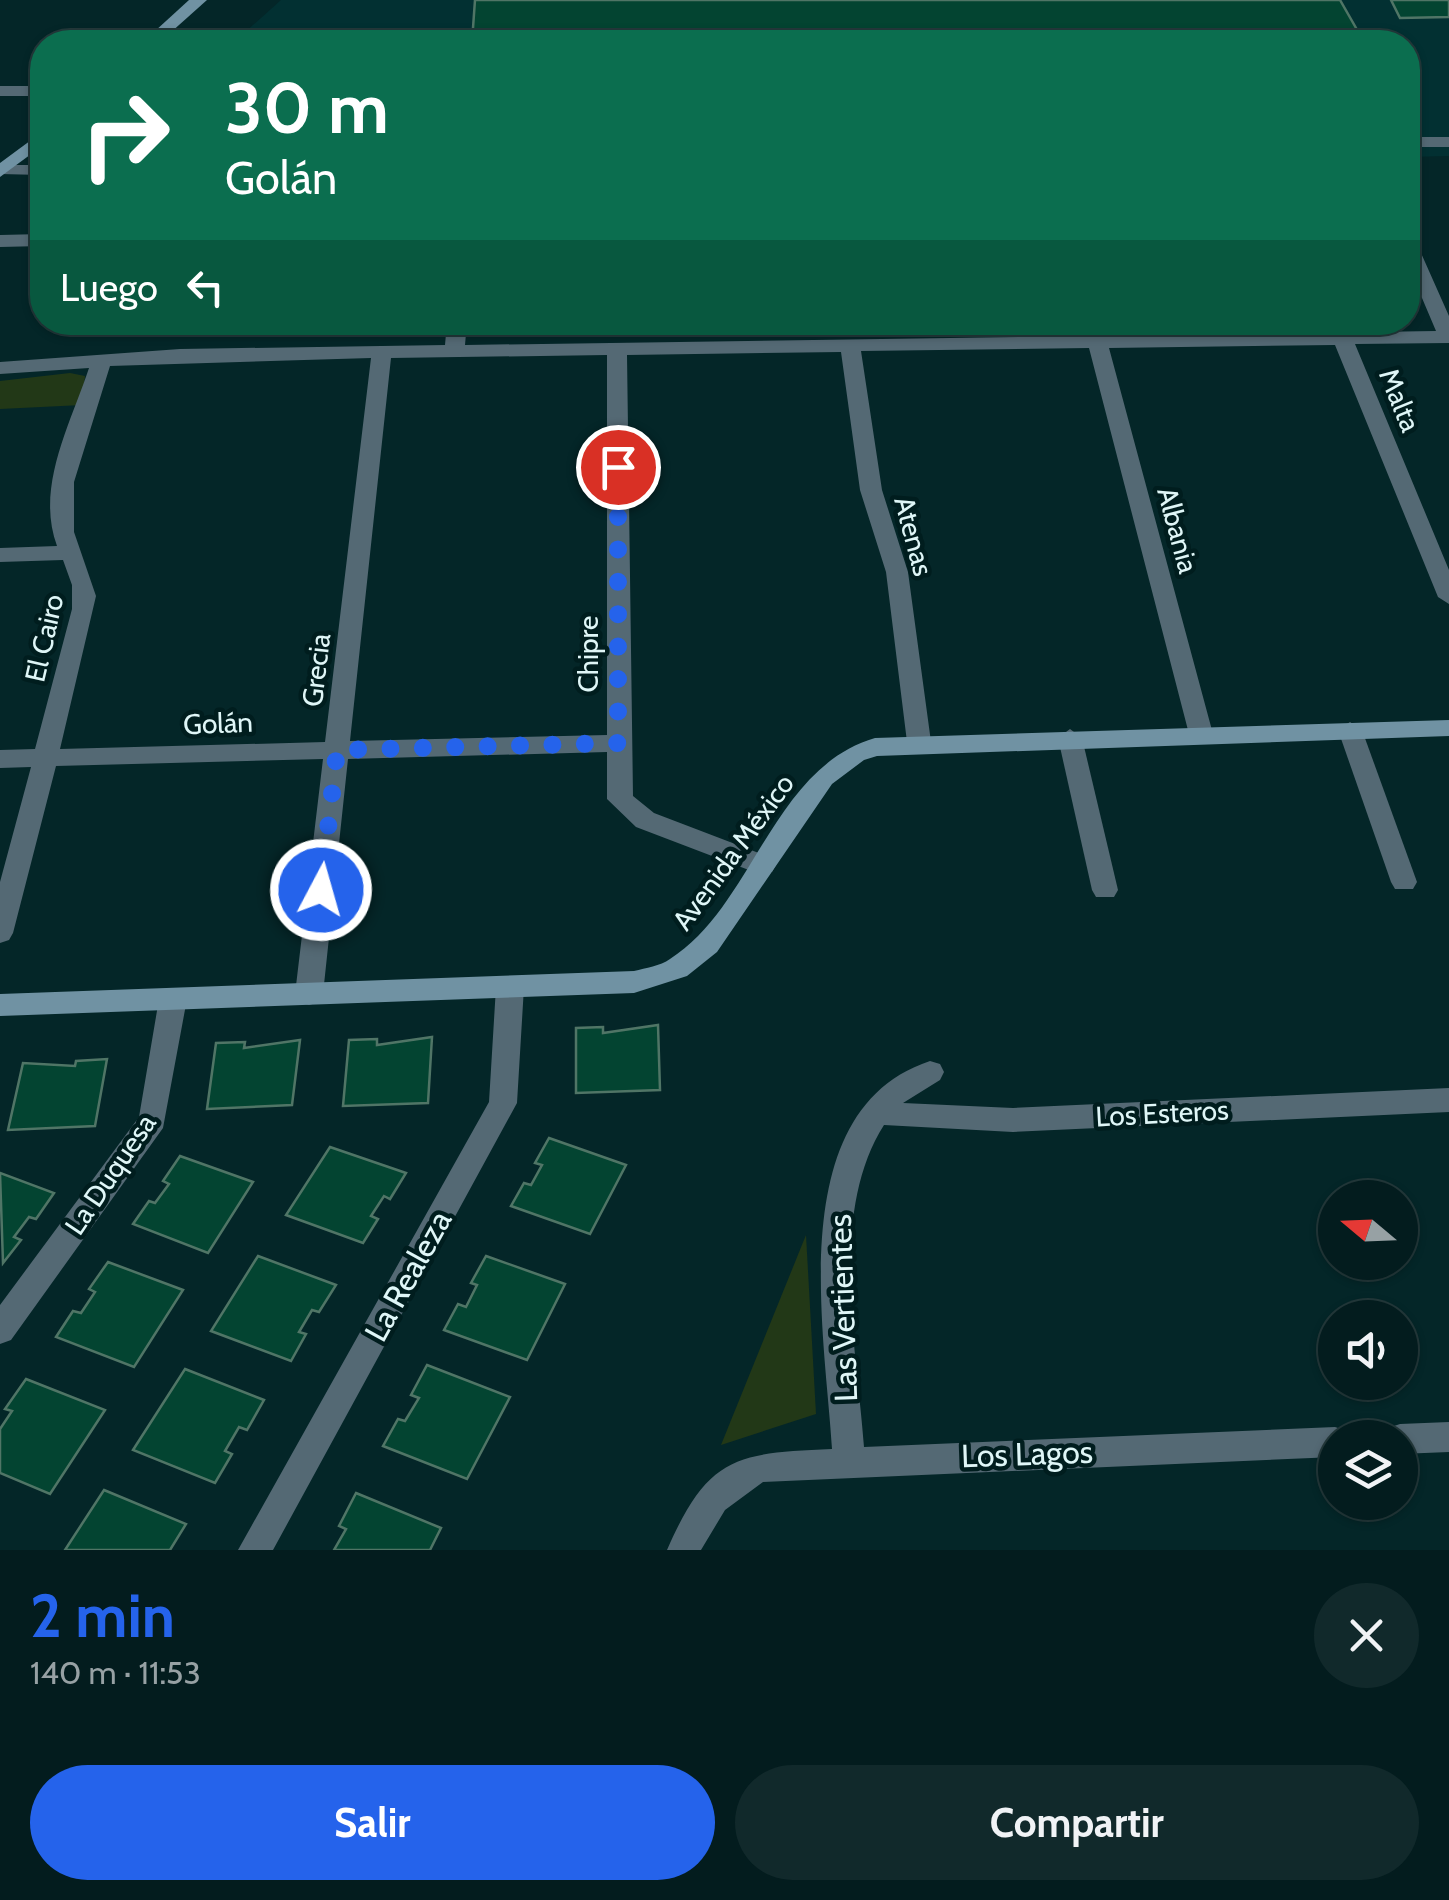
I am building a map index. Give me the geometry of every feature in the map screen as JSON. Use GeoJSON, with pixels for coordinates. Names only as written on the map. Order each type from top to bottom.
{"type":"FeatureCollection","features":[{"type":"Feature","properties":{"kind":"street"},"geometry":{"type":"LineString","coordinates":[[164,30],[199,0]]}},
{"type":"Feature","properties":{"kind":"street"},"geometry":{"type":"LineString","coordinates":[[0,91],[30,91]]}},
{"type":"Feature","properties":{"kind":"street"},"geometry":{"type":"LineString","coordinates":[[1420,142],[1449,142]]}},
{"type":"Feature","properties":{"kind":"street"},"geometry":{"type":"LineString","coordinates":[[2,173],[30,150]]}},
{"type":"Feature","properties":{"kind":"street"},"geometry":{"type":"LineString","coordinates":[[2,173],[30,171]]}},
{"type":"Feature","properties":{"kind":"street"},"geometry":{"type":"LineString","coordinates":[[0,241],[30,240]]}},
{"type":"Feature","properties":{"kind":"street"},"geometry":{"type":"LineString","coordinates":[[1289,335],[1449,337],[1420,271]]}},
{"type":"Feature","properties":{"kind":"street"},"geometry":{"type":"LineString","coordinates":[[454,351],[456,335]]}},
{"type":"Feature","properties":{"kind":"street"},"geometry":{"type":"LineString","coordinates":[[722,335],[722,347]]}},
{"type":"Feature","properties":{"kind":"street"},"geometry":{"type":"LineString","coordinates":[[0,368],[102,360],[382,352],[850,345],[932,335]]}},
{"type":"Feature","properties":{"kind":"street"},"geometry":{"type":"LineString","coordinates":[[982,335],[1097,342],[1175,335]]}},
{"type":"Feature","properties":{"kind":"street","name":"Malta"},"geometry":{"type":"LineString","coordinates":[[1342,338],[1449,597]]}},
{"type":"Feature","properties":{"kind":"street","name":"Albania"},"geometry":{"type":"LineString","coordinates":[[1097,342],[1201,734]]}},
{"type":"Feature","properties":{"kind":"street","name":"Atenas"},"geometry":{"type":"LineString","coordinates":[[850,345],[870,490],[896,572],[919,742]]}},
{"type":"Feature","properties":{"kind":"street","name":"Chipre"},"geometry":{"type":"LineString","coordinates":[[617,349],[620,798],[634,814],[763,865]]}},
{"type":"Feature","properties":{"kind":"street","name":"Grecia"},"geometry":{"type":"LineString","coordinates":[[310,994],[382,352]]}},
{"type":"Feature","properties":{"kind":"street","name":"El Cairo"},"geometry":{"type":"LineString","coordinates":[[0,933],[86,595],[80,566],[61,525],[62,493],[102,360]]}},
{"type":"Feature","properties":{"kind":"street"},"geometry":{"type":"LineString","coordinates":[[0,555],[72,553]]}},
{"type":"Feature","properties":{"kind":"street","name":"Avenida México"},"geometry":{"type":"LineString","coordinates":[[0,1005],[623,983],[677,970],[707,945],[837,765],[875,746],[1449,728]]}},
{"type":"Feature","properties":{"kind":"street"},"geometry":{"type":"LineString","coordinates":[[1350,730],[1404,882]]}},
{"type":"Feature","properties":{"kind":"street"},"geometry":{"type":"LineString","coordinates":[[1070,738],[1105,890]]}},
{"type":"Feature","properties":{"kind":"street","name":"Golán"},"geometry":{"type":"LineString","coordinates":[[0,759],[618,743]]}},
{"type":"Feature","properties":{"kind":"street","name":"La Realeza"},"geometry":{"type":"LineString","coordinates":[[255,1550],[504,1104],[510,987]]}},
{"type":"Feature","properties":{"kind":"street","name":"La Duquesa"},"geometry":{"type":"LineString","coordinates":[[0,1330],[153,1120],[174,999]]}},
{"type":"Feature","properties":{"kind":"street","name":"Las Vertientes"},"geometry":{"type":"LineString","coordinates":[[850,1461],[835,1247],[837,1211],[847,1175],[876,1113],[898,1086],[930,1072]]}},
{"type":"Feature","properties":{"kind":"street","name":"Los Esteros"},"geometry":{"type":"LineString","coordinates":[[876,1113],[1014,1120],[1449,1100]]}},
{"type":"Feature","properties":{"kind":"street"},"geometry":{"type":"LineString","coordinates":[[1418,1439],[1449,1438]]}},
{"type":"Feature","properties":{"kind":"street","name":"Los Lagos"},"geometry":{"type":"LineString","coordinates":[[684,1550],[705,1506],[723,1486],[762,1467],[1318,1443]]}},
{"type":"Feature","properties":{"kind":"shaded area"},"geometry":{"type":"Polygon","coordinates":[[[281,0],[1449,0],[1449,156],[1420,157],[1420,30],[247,30],[281,0]]]}},
{"type":"Feature","properties":{"kind":"green space"},"geometry":{"type":"Polygon","coordinates":[[[70,373],[85,376],[82,405],[0,409],[0,381],[70,373]]]}},
{"type":"Feature","properties":{"kind":"green space"},"geometry":{"type":"Polygon","coordinates":[[[806,1235],[816,1414],[721,1445],[806,1235]]]}},
{"type":"Feature","properties":{"kind":"building"},"geometry":{"type":"Polygon","coordinates":[[[475,0],[1340,0],[1357,30],[473,30],[475,0]]]}},
{"type":"Feature","properties":{"kind":"building"},"geometry":{"type":"Polygon","coordinates":[[[1391,0],[1449,0],[1449,17],[1400,18],[1391,0]]]}},
{"type":"Feature","properties":{"kind":"building"},"geometry":{"type":"Polygon","coordinates":[[[658,1025],[660,1090],[576,1093],[576,1028],[603,1027],[603,1033],[658,1025]]]}},
{"type":"Feature","properties":{"kind":"building"},"geometry":{"type":"Polygon","coordinates":[[[432,1037],[428,1103],[343,1106],[349,1040],[377,1039],[377,1045],[432,1037]]]}},
{"type":"Feature","properties":{"kind":"building"},"geometry":{"type":"Polygon","coordinates":[[[300,1040],[292,1105],[207,1109],[216,1043],[245,1042],[244,1048],[300,1040]]]}},
{"type":"Feature","properties":{"kind":"building"},"geometry":{"type":"Polygon","coordinates":[[[107,1059],[95,1126],[8,1130],[23,1063],[75,1066],[76,1061],[107,1059]]]}},
{"type":"Feature","properties":{"kind":"building"},"geometry":{"type":"Polygon","coordinates":[[[549,1138],[626,1165],[590,1234],[511,1206],[524,1183],[531,1185],[542,1165],[535,1163],[549,1138]]]}},
{"type":"Feature","properties":{"kind":"building"},"geometry":{"type":"Polygon","coordinates":[[[330,1147],[406,1173],[390,1199],[384,1196],[371,1216],[378,1219],[363,1243],[286,1215],[330,1147]]]}},
{"type":"Feature","properties":{"kind":"building"},"geometry":{"type":"Polygon","coordinates":[[[180,1156],[253,1182],[208,1253],[133,1224],[149,1201],[155,1203],[169,1184],[163,1181],[180,1156]]]}},
{"type":"Feature","properties":{"kind":"building"},"geometry":{"type":"Polygon","coordinates":[[[0,1173],[54,1193],[36,1219],[29,1217],[14,1237],[21,1240],[3,1263],[0,1173]]]}},
{"type":"Feature","properties":{"kind":"building"},"geometry":{"type":"Polygon","coordinates":[[[258,1256],[336,1285],[319,1312],[312,1310],[299,1332],[306,1334],[291,1361],[211,1331],[258,1256]]]}},
{"type":"Feature","properties":{"kind":"building"},"geometry":{"type":"Polygon","coordinates":[[[486,1256],[565,1284],[527,1360],[444,1330],[458,1304],[466,1307],[477,1285],[471,1283],[486,1256]]]}},
{"type":"Feature","properties":{"kind":"building"},"geometry":{"type":"Polygon","coordinates":[[[108,1262],[183,1290],[134,1367],[56,1337],[73,1311],[81,1313],[95,1292],[89,1289],[108,1262]]]}},
{"type":"Feature","properties":{"kind":"building"},"geometry":{"type":"Polygon","coordinates":[[[427,1365],[510,1397],[467,1479],[383,1446],[398,1419],[405,1421],[419,1398],[411,1395],[427,1365]]]}},
{"type":"Feature","properties":{"kind":"building"},"geometry":{"type":"Polygon","coordinates":[[[185,1369],[264,1400],[247,1430],[239,1427],[225,1451],[232,1454],[215,1483],[133,1450],[185,1369]]]}},
{"type":"Feature","properties":{"kind":"building"},"geometry":{"type":"Polygon","coordinates":[[[26,1379],[105,1410],[50,1494],[0,1473],[0,1429],[12,1411],[5,1409],[26,1379]]]}},
{"type":"Feature","properties":{"kind":"building"},"geometry":{"type":"Polygon","coordinates":[[[104,1490],[186,1524],[170,1550],[65,1550],[104,1490]]]}},
{"type":"Feature","properties":{"kind":"building"},"geometry":{"type":"Polygon","coordinates":[[[356,1493],[441,1528],[430,1550],[334,1550],[346,1529],[339,1526],[356,1493]]]}},
{"type":"Feature","properties":{"kind":"route"},"geometry":{"type":"LineString","coordinates":[[321,890],[337,750],[618,743],[618,467]]}}]}
